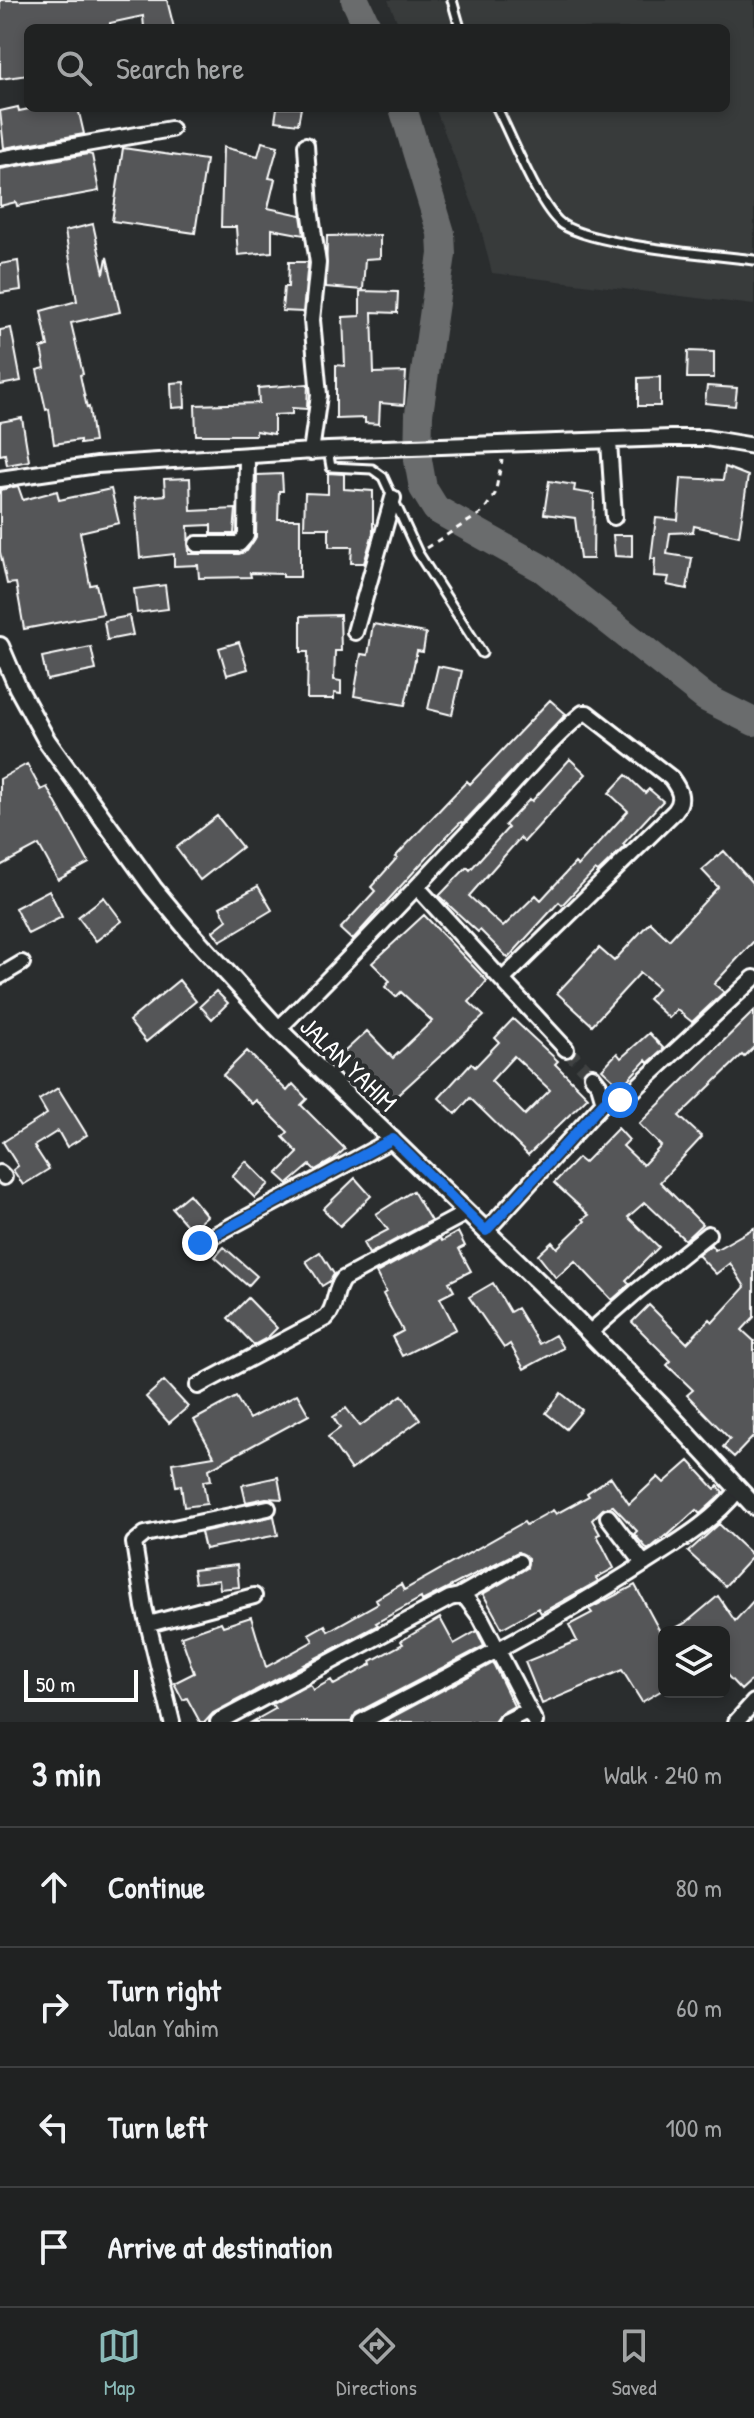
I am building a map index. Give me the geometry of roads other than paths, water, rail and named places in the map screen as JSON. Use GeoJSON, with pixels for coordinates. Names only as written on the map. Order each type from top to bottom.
{"type":"FeatureCollection","features":[{"type":"Feature","properties":{"kind":"street"},"geometry":{"type":"LineString","coordinates":[[0,159],[171,129]]}},
{"type":"Feature","properties":{"kind":"street"},"geometry":{"type":"LineString","coordinates":[[306,145],[310,209],[318,263],[312,320],[319,395],[311,452]]}},
{"type":"Feature","properties":{"kind":"street"},"geometry":{"type":"LineString","coordinates":[[0,479],[97,465],[328,450],[706,438],[754,446]]}},
{"type":"Feature","properties":{"kind":"street"},"geometry":{"type":"LineString","coordinates":[[609,442],[614,517]]}},
{"type":"Feature","properties":{"kind":"street"},"geometry":{"type":"LineString","coordinates":[[197,544],[239,544],[244,541],[247,456]]}},
{"type":"Feature","properties":{"kind":"street"},"geometry":{"type":"LineString","coordinates":[[355,632],[393,498]]}},
{"type":"Feature","properties":{"kind":"street","name":"JALAN YAHIM"},"geometry":{"type":"LineString","coordinates":[[0,646],[33,717],[89,800],[179,919],[278,1029],[589,1333],[754,1506]]}},
{"type":"Feature","properties":{"kind":"street"},"geometry":{"type":"LineString","coordinates":[[278,1029],[583,713],[587,713],[671,778],[681,797],[675,811],[502,980]]}},
{"type":"Feature","properties":{"kind":"street"},"geometry":{"type":"LineString","coordinates":[[417,887],[566,1049]]}},
{"type":"Feature","properties":{"kind":"street"},"geometry":{"type":"LineString","coordinates":[[0,976],[22,963]]}},
{"type":"Feature","properties":{"kind":"street"},"geometry":{"type":"LineString","coordinates":[[486,1231],[604,1102],[625,1098],[754,978]]}},
{"type":"Feature","properties":{"kind":"street"},"geometry":{"type":"LineString","coordinates":[[592,1076],[599,1085],[604,1102]]}},
{"type":"Feature","properties":{"kind":"street"},"geometry":{"type":"LineString","coordinates":[[200,1243],[393,1139]]}},
{"type":"Feature","properties":{"kind":"street"},"geometry":{"type":"LineString","coordinates":[[198,1386],[326,1318],[332,1312],[336,1292],[343,1279],[466,1213]]}},
{"type":"Feature","properties":{"kind":"street"},"geometry":{"type":"LineString","coordinates":[[589,1333],[708,1234]]}},
{"type":"Feature","properties":{"kind":"street"},"geometry":{"type":"LineString","coordinates":[[361,1722],[578,1606],[707,1521],[738,1490]]}},
{"type":"Feature","properties":{"kind":"street"},"geometry":{"type":"LineString","coordinates":[[172,1722],[134,1543],[145,1534],[268,1508]]}},
{"type":"Feature","properties":{"kind":"street"},"geometry":{"type":"LineString","coordinates":[[608,1517],[644,1564]]}},
{"type":"Feature","properties":{"kind":"street"},"geometry":{"type":"LineString","coordinates":[[218,1722],[519,1562]]}},
{"type":"Feature","properties":{"kind":"street"},"geometry":{"type":"LineString","coordinates":[[149,1624],[254,1596]]}},
{"type":"Feature","properties":{"kind":"street"},"geometry":{"type":"LineString","coordinates":[[459,1596],[466,1598],[481,1618],[532,1716],[505,1722]]}},
{"type":"Feature","properties":{"kind":"street"},"geometry":{"type":"LineString","coordinates":[[736,1722],[754,1702]]}},
{"type":"Feature","properties":{"kind":"lane"},"geometry":{"type":"LineString","coordinates":[[452,0],[459,24]]}},
{"type":"Feature","properties":{"kind":"lane"},"geometry":{"type":"LineString","coordinates":[[499,112],[547,206],[559,223],[578,234],[603,240],[754,260]]}},
{"type":"Feature","properties":{"kind":"lane"},"geometry":{"type":"LineString","coordinates":[[328,450],[331,467],[378,471],[418,553],[482,653]]}},
{"type":"Feature","properties":{"kind":"waterway"},"geometry":{"type":"LineString","coordinates":[[355,0],[366,24]]}},
{"type":"Feature","properties":{"kind":"waterway"},"geometry":{"type":"LineString","coordinates":[[404,112],[441,233],[442,254],[419,414],[418,460],[423,488],[436,509],[543,569],[706,698],[754,722]]}},
{"type":"Feature","properties":{"kind":"tunnel"},"geometry":{"type":"LineString","coordinates":[[566,1049],[592,1076]]}}]}
